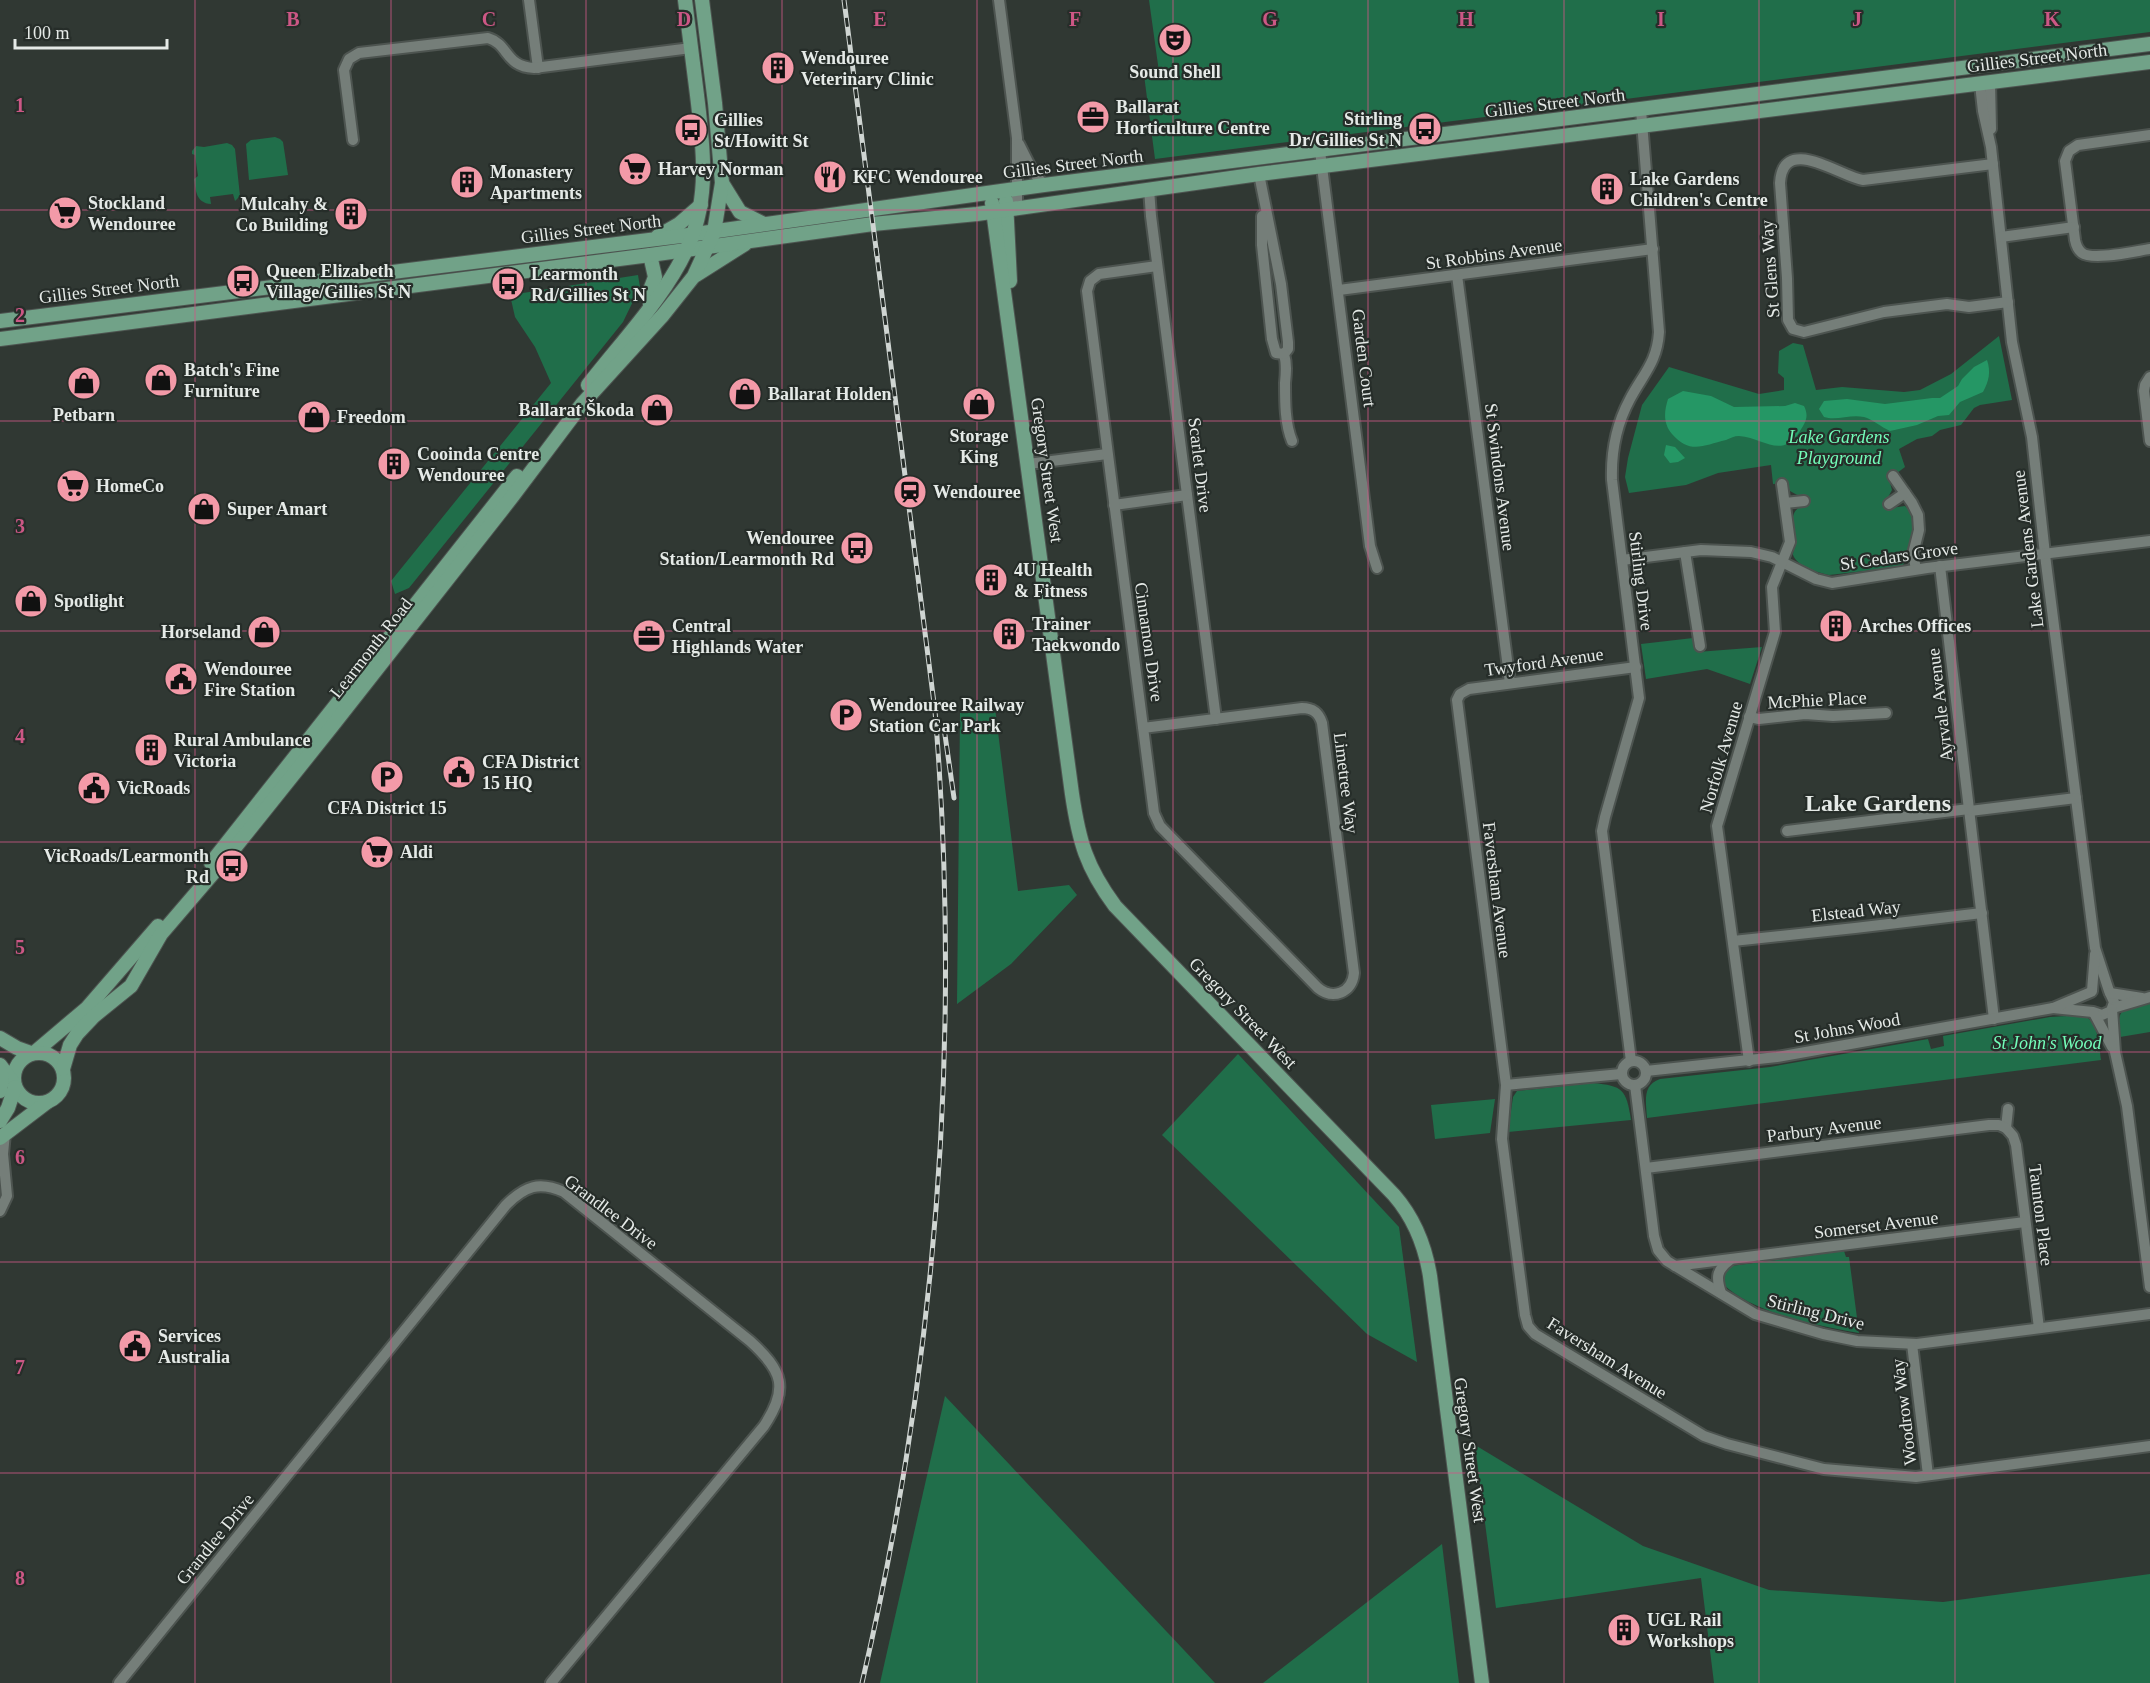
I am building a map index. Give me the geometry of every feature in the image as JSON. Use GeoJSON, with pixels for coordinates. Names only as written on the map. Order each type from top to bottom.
{"type":"FeatureCollection","features":[{"type":"Feature","properties":{"kind":"main road","name":"Learmonth Road"},"geometry":{"type":"LineString","coordinates":[[508,495],[666,284],[693,235],[701,205],[704,175],[685,0]]}},
{"type":"Feature","properties":{"kind":"main road"},"geometry":{"type":"LineString","coordinates":[[702,0],[722,183],[740,212],[765,225]]}},
{"type":"Feature","properties":{"kind":"main road","name":"Gillies Street North"},"geometry":{"type":"LineString","coordinates":[[0,321],[693,235],[1004,190],[2150,44]]}},
{"type":"Feature","properties":{"kind":"main road"},"geometry":{"type":"LineString","coordinates":[[691,48],[708,46]]}},
{"type":"Feature","properties":{"kind":"main road","name":"Gillies Street North"},"geometry":{"type":"LineString","coordinates":[[0,339],[873,224],[992,211],[1259,174],[2150,62]]}},
{"type":"Feature","properties":{"kind":"main road"},"geometry":{"type":"LineString","coordinates":[[1983,66],[1985,83]]}},
{"type":"Feature","properties":{"kind":"main road","name":"Learmonth Road"},"geometry":{"type":"LineString","coordinates":[[63,1069],[70,1045],[77,1034],[94,1016],[131,986],[161,934],[233,850],[508,495],[582,404],[663,315],[694,276],[714,232],[722,183]]}},
{"type":"Feature","properties":{"kind":"main road","name":"Gregory Street West"},"geometry":{"type":"LineString","coordinates":[[1004,190],[1012,208],[1013,349]]}},
{"type":"Feature","properties":{"kind":"main road","name":"Gregory Street West"},"geometry":{"type":"LineString","coordinates":[[1004,190],[992,211],[1013,349],[1077,824],[1084,853],[1095,878],[1114,906],[1394,1195],[1410,1217],[1419,1236],[1430,1276],[1482,1683]]}},
{"type":"Feature","properties":{"kind":"main road"},"geometry":{"type":"LineString","coordinates":[[651,240],[679,224],[701,205]]}},
{"type":"Feature","properties":{"kind":"main road"},"geometry":{"type":"LineString","coordinates":[[694,276],[748,242]]}},
{"type":"Feature","properties":{"kind":"main road"},"geometry":{"type":"LineString","coordinates":[[650,255],[655,277],[650,290],[650,305]]}},
{"type":"Feature","properties":{"kind":"main road"},"geometry":{"type":"LineString","coordinates":[[129,305],[131,322]]}},
{"type":"Feature","properties":{"kind":"main road","name":"Learmonth Road"},"geometry":{"type":"LineString","coordinates":[[33,1052],[87,1008],[149,935],[170,915],[389,647]]}},
{"type":"Feature","properties":{"kind":"main road"},"geometry":{"type":"LineString","coordinates":[[0,1038],[17,1048],[51,1055],[60,1063],[64,1078],[62,1088],[56,1096],[2,1130]]}},
{"type":"Feature","properties":{"kind":"main road"},"geometry":{"type":"LineString","coordinates":[[2,1130],[15,1085],[16,1067],[22,1058],[33,1052]]}},
{"type":"Feature","properties":{"kind":"main road"},"geometry":{"type":"LineString","coordinates":[[0,1065],[27,1100],[46,1103]]}},
{"type":"Feature","properties":{"kind":"main road"},"geometry":{"type":"LineString","coordinates":[[0,1070],[2,1078],[0,1091]]}},
{"type":"Feature","properties":{"kind":"street"},"geometry":{"type":"LineString","coordinates":[[529,0],[538,68]]}},
{"type":"Feature","properties":{"kind":"street"},"geometry":{"type":"LineString","coordinates":[[999,0],[1017,138],[1025,159],[1044,185]]}},
{"type":"Feature","properties":{"kind":"street"},"geometry":{"type":"LineString","coordinates":[[353,140],[344,70],[348,60],[357,54],[488,38],[498,43],[508,57],[516,63],[538,68],[691,48]]}},
{"type":"Feature","properties":{"kind":"street","name":"Lake Gardens Avenue"},"geometry":{"type":"LineString","coordinates":[[1985,83],[2013,348],[2029,420],[2095,948],[2092,992]]}},
{"type":"Feature","properties":{"kind":"street","name":"Stirling Drive"},"geometry":{"type":"LineString","coordinates":[[1631,1061],[1602,831],[1638,709],[1639,695],[1612,480],[1612,453],[1623,412],[1651,367],[1658,349],[1659,333],[1641,110]]}},
{"type":"Feature","properties":{"kind":"street"},"geometry":{"type":"LineString","coordinates":[[2150,135],[2081,144],[2069,151],[2066,164],[2076,245],[2081,252],[2096,256],[2150,249]]}},
{"type":"Feature","properties":{"kind":"street"},"geometry":{"type":"LineString","coordinates":[[1004,190],[1017,138]]}},
{"type":"Feature","properties":{"kind":"street","name":"Garden Court"},"geometry":{"type":"LineString","coordinates":[[1320,151],[1370,546],[1377,568]]}},
{"type":"Feature","properties":{"kind":"street","name":"St Glens Way"},"geometry":{"type":"LineString","coordinates":[[1993,164],[1868,180],[1855,178],[1813,160],[1800,159],[1788,164],[1782,171],[1780,183],[1787,278],[1787,315],[1788,322],[1793,329],[1804,333],[1884,312],[1947,304],[1969,307],[2008,302]]}},
{"type":"Feature","properties":{"kind":"street"},"geometry":{"type":"LineString","coordinates":[[1259,174],[1282,289],[1288,337],[1288,348],[1284,354],[1287,419],[1292,441]]}},
{"type":"Feature","properties":{"kind":"street","name":"Scarlet Drive"},"geometry":{"type":"LineString","coordinates":[[1149,189],[1216,718]]}},
{"type":"Feature","properties":{"kind":"street"},"geometry":{"type":"LineString","coordinates":[[1130,192],[1144,202],[1151,216]]}},
{"type":"Feature","properties":{"kind":"street"},"geometry":{"type":"LineString","coordinates":[[1262,195],[1262,245],[1272,339],[1276,353],[1284,354]]}},
{"type":"Feature","properties":{"kind":"street"},"geometry":{"type":"LineString","coordinates":[[2001,237],[2074,227]]}},
{"type":"Feature","properties":{"kind":"street","name":"St Robbins Avenue"},"geometry":{"type":"LineString","coordinates":[[1339,290],[1653,249]]}},
{"type":"Feature","properties":{"kind":"street","name":"Cinnamon Drive"},"geometry":{"type":"LineString","coordinates":[[1157,266],[1101,273],[1092,278],[1087,286],[1153,808],[1160,826],[1318,988],[1329,994],[1342,993]]}},
{"type":"Feature","properties":{"kind":"street","name":"St Swindons Avenue"},"geometry":{"type":"LineString","coordinates":[[1457,275],[1510,683]]}},
{"type":"Feature","properties":{"kind":"street"},"geometry":{"type":"LineString","coordinates":[[1266,291],[1282,289]]}},
{"type":"Feature","properties":{"kind":"street"},"geometry":{"type":"LineString","coordinates":[[1272,339],[1288,337]]}},
{"type":"Feature","properties":{"kind":"street"},"geometry":{"type":"LineString","coordinates":[[2150,377],[2144,391],[2150,441]]}},
{"type":"Feature","properties":{"kind":"street"},"geometry":{"type":"LineString","coordinates":[[1028,464],[1107,454]]}},
{"type":"Feature","properties":{"kind":"street"},"geometry":{"type":"LineString","coordinates":[[1893,476],[1914,506],[1919,519],[1919,534],[1913,552],[1916,569]]}},
{"type":"Feature","properties":{"kind":"street","name":"Norfolk Avenue"},"geometry":{"type":"LineString","coordinates":[[1749,1061],[1718,826],[1776,632],[1773,586],[1790,542],[1782,484]]}},
{"type":"Feature","properties":{"kind":"street"},"geometry":{"type":"LineString","coordinates":[[1889,504],[1905,493]]}},
{"type":"Feature","properties":{"kind":"street"},"geometry":{"type":"LineString","coordinates":[[1114,505],[1187,495]]}},
{"type":"Feature","properties":{"kind":"street"},"geometry":{"type":"LineString","coordinates":[[1785,503],[1804,501]]}},
{"type":"Feature","properties":{"kind":"street","name":"St Cedars Grove"},"geometry":{"type":"LineString","coordinates":[[1622,560],[1701,550],[1750,552],[1768,555],[1816,579],[1832,583],[1916,569],[2150,541]]}},
{"type":"Feature","properties":{"kind":"street"},"geometry":{"type":"LineString","coordinates":[[1685,552],[1700,646]]}},
{"type":"Feature","properties":{"kind":"street","name":"Ayrvale Avenue"},"geometry":{"type":"LineString","coordinates":[[1940,566],[1994,1019]]}},
{"type":"Feature","properties":{"kind":"street","name":"Twyford Avenue"},"geometry":{"type":"LineString","coordinates":[[1459,695],[1467,689],[1636,667]]}},
{"type":"Feature","properties":{"kind":"street","name":"Faversham Avenue"},"geometry":{"type":"LineString","coordinates":[[1459,695],[1457,709],[1506,1085],[1503,1146],[1525,1318],[1533,1332],[1690,1429],[1711,1439],[1824,1469],[1928,1476],[2150,1446]]}},
{"type":"Feature","properties":{"kind":"street","name":"Limetree Way"},"geometry":{"type":"LineString","coordinates":[[1143,728],[1305,708],[1315,711],[1321,719],[1354,973],[1350,986],[1342,993]]}},
{"type":"Feature","properties":{"kind":"street","name":"McPhie Place"},"geometry":{"type":"LineString","coordinates":[[1749,717],[1759,719],[1805,714],[1833,716],[1886,713]]}},
{"type":"Feature","properties":{"kind":"street"},"geometry":{"type":"LineString","coordinates":[[1787,831],[2076,798]]}},
{"type":"Feature","properties":{"kind":"street","name":"Elstead Way"},"geometry":{"type":"LineString","coordinates":[[1733,941],[1982,913]]}},
{"type":"Feature","properties":{"kind":"street","name":"Lake Gardens Avenue"},"geometry":{"type":"LineString","coordinates":[[2095,948],[2110,992]]}},
{"type":"Feature","properties":{"kind":"street"},"geometry":{"type":"LineString","coordinates":[[2115,1052],[2088,1003],[2092,992],[2101,989],[2146,997]]}},
{"type":"Feature","properties":{"kind":"street","name":"St Johns Wood"},"geometry":{"type":"LineString","coordinates":[[1646,1071],[1777,1058],[2053,1008],[2092,992]]}},
{"type":"Feature","properties":{"kind":"street"},"geometry":{"type":"LineString","coordinates":[[2110,992],[2114,1002],[2112,1009],[2115,1052],[2127,1107],[2150,1287]]}},
{"type":"Feature","properties":{"kind":"street"},"geometry":{"type":"LineString","coordinates":[[2094,1012],[2105,1015],[2112,1009],[2146,997]]}},
{"type":"Feature","properties":{"kind":"street","name":"St Johns Wood"},"geometry":{"type":"LineString","coordinates":[[2053,1008],[2094,1012]]}},
{"type":"Feature","properties":{"kind":"street"},"geometry":{"type":"LineString","coordinates":[[1631,1061],[1642,1064],[1646,1071],[1642,1082],[1635,1085],[1628,1084],[1621,1074],[1623,1067],[1631,1061]]}},
{"type":"Feature","properties":{"kind":"street"},"geometry":{"type":"LineString","coordinates":[[1506,1085],[1621,1074]]}},
{"type":"Feature","properties":{"kind":"street","name":"Stirling Drive"},"geometry":{"type":"LineString","coordinates":[[1635,1085],[1657,1248],[1663,1257],[1675,1266],[1763,1317],[1857,1341],[1912,1344],[2150,1314]]}},
{"type":"Feature","properties":{"kind":"street","name":"Taunton Place"},"geometry":{"type":"LineString","coordinates":[[2008,1108],[2006,1128],[2013,1136],[2016,1145],[2039,1328]]}},
{"type":"Feature","properties":{"kind":"street","name":"Parbury Avenue"},"geometry":{"type":"LineString","coordinates":[[1646,1168],[1989,1125],[2006,1128]]}},
{"type":"Feature","properties":{"kind":"street"},"geometry":{"type":"LineString","coordinates":[[0,1211],[7,1196],[2,1130]]}},
{"type":"Feature","properties":{"kind":"street","name":"Grandlee Drive"},"geometry":{"type":"LineString","coordinates":[[119,1683],[506,1205],[519,1194],[540,1185],[551,1186],[564,1192],[750,1341],[766,1356],[780,1383],[780,1395],[776,1408],[764,1426],[551,1683]]}},
{"type":"Feature","properties":{"kind":"street","name":"Somerset Avenue"},"geometry":{"type":"LineString","coordinates":[[1675,1266],[2025,1222]]}},
{"type":"Feature","properties":{"kind":"street"},"geometry":{"type":"LineString","coordinates":[[1720,1293],[1718,1273],[1721,1267],[1730,1260]]}},
{"type":"Feature","properties":{"kind":"street","name":"Woodrow Way"},"geometry":{"type":"LineString","coordinates":[[1912,1344],[1928,1476]]}},
{"type":"Feature","properties":{"kind":"green space"},"geometry":{"type":"Polygon","coordinates":[[[1149,0],[2150,0],[2150,32],[1155,159],[1144,75],[1159,72],[1149,0]]]}},
{"type":"Feature","properties":{"kind":"green space"},"geometry":{"type":"Polygon","coordinates":[[[275,137],[283,142],[288,175],[249,180],[246,144],[251,140],[275,137]]]}},
{"type":"Feature","properties":{"kind":"green space"},"geometry":{"type":"Polygon","coordinates":[[[227,143],[235,149],[240,196],[235,201],[233,194],[210,197],[211,204],[206,203],[196,192],[194,179],[198,176],[195,155],[192,151],[196,146],[227,143]]]}},
{"type":"Feature","properties":{"kind":"green space"},"geometry":{"type":"Polygon","coordinates":[[[638,275],[640,287],[623,322],[409,588],[395,594],[391,581],[551,383],[535,347],[515,317],[510,295],[638,275]]]}},
{"type":"Feature","properties":{"kind":"green space","name":"Lake Gardens Playground"},"geometry":{"type":"Polygon","coordinates":[[[1999,336],[2012,400],[1980,405],[1974,408],[1961,425],[1940,430],[1932,436],[1917,439],[1899,449],[1905,467],[1889,479],[1892,490],[1886,501],[1891,508],[1905,506],[1913,514],[1908,559],[1901,567],[1829,575],[1813,571],[1799,563],[1793,555],[1795,539],[1793,518],[1796,510],[1801,506],[1799,496],[1790,491],[1787,483],[1773,484],[1771,465],[1718,473],[1686,485],[1629,493],[1625,477],[1642,405],[1669,367],[1759,394],[1784,390],[1784,378],[1778,373],[1779,351],[1793,343],[1803,345],[1816,390],[1842,387],[1904,392],[1920,390],[1951,374],[1999,336]]]}},
{"type":"Feature","properties":{"kind":"green space"},"geometry":{"type":"Polygon","coordinates":[[[1693,638],[1697,652],[1762,647],[1750,684],[1707,669],[1646,679],[1641,644],[1693,638]]]}},
{"type":"Feature","properties":{"kind":"green space"},"geometry":{"type":"Polygon","coordinates":[[[995,708],[1018,891],[1069,885],[1077,895],[1011,964],[957,1004],[960,713],[995,708]]]}},
{"type":"Feature","properties":{"kind":"green space"},"geometry":{"type":"Polygon","coordinates":[[[2150,1003],[2150,1032],[2120,1037],[2119,1020],[2123,1010],[2150,1003]]]}},
{"type":"Feature","properties":{"kind":"green space","name":"St John's Wood"},"geometry":{"type":"Polygon","coordinates":[[[2084,1015],[2095,1029],[2101,1060],[1647,1118],[1646,1095],[1650,1085],[1660,1079],[1770,1067],[1928,1039],[1931,1049],[1944,1046],[1943,1036],[2050,1017],[2084,1015]]]}},
{"type":"Feature","properties":{"kind":"green space"},"geometry":{"type":"Polygon","coordinates":[[[1238,1054],[1399,1227],[1417,1362],[1367,1334],[1162,1135],[1238,1054]]]}},
{"type":"Feature","properties":{"kind":"green space"},"geometry":{"type":"Polygon","coordinates":[[[1593,1083],[1611,1086],[1621,1091],[1625,1095],[1631,1120],[1508,1132],[1513,1097],[1517,1091],[1593,1083]]]}},
{"type":"Feature","properties":{"kind":"green space"},"geometry":{"type":"Polygon","coordinates":[[[1495,1099],[1490,1133],[1435,1139],[1431,1105],[1495,1099]]]}},
{"type":"Feature","properties":{"kind":"green space"},"geometry":{"type":"Polygon","coordinates":[[[1844,1251],[1846,1257],[1849,1257],[1859,1333],[1787,1317],[1751,1303],[1723,1284],[1722,1272],[1731,1266],[1844,1251]]]}},
{"type":"Feature","properties":{"kind":"green space"},"geometry":{"type":"Polygon","coordinates":[[[945,1396],[1215,1683],[880,1683],[945,1396]]]}},
{"type":"Feature","properties":{"kind":"green space"},"geometry":{"type":"Polygon","coordinates":[[[1475,1445],[1643,1546],[1769,1590],[1943,1602],[2150,1574],[2150,1683],[1714,1683],[1701,1578],[1496,1608],[1475,1445]]]}},
{"type":"Feature","properties":{"kind":"green space"},"geometry":{"type":"Polygon","coordinates":[[[1442,1544],[1459,1683],[1263,1683],[1442,1544]]]}},
{"type":"Feature","properties":{"kind":"shaded area"},"geometry":{"type":"Polygon","coordinates":[[[1987,360],[1989,376],[1983,392],[1960,402],[1949,415],[1938,416],[1917,425],[1890,431],[1864,417],[1824,417],[1819,409],[1824,401],[1847,399],[1885,404],[1940,398],[1958,386],[1974,367],[1987,360]]]}},
{"type":"Feature","properties":{"kind":"shaded area"},"geometry":{"type":"Polygon","coordinates":[[[1683,391],[1711,396],[1734,407],[1785,406],[1795,403],[1804,406],[1806,419],[1793,440],[1779,446],[1739,436],[1704,446],[1691,446],[1672,434],[1666,422],[1668,399],[1683,391]]]}},
{"type":"Feature","properties":{"kind":"shaded area"},"geometry":{"type":"Polygon","coordinates":[[[1666,445],[1675,447],[1685,458],[1670,463],[1664,455],[1666,445]]]}},
{"type":"Feature","properties":{"kind":"railway"},"geometry":{"type":"LineString","coordinates":[[844,0],[877,256]]}},
{"type":"Feature","properties":{"kind":"railway"},"geometry":{"type":"LineString","coordinates":[[862,1683],[888,1563],[909,1442],[925,1321],[937,1200],[944,1078],[946,956],[943,834],[935,711],[876,248]]}},
{"type":"Feature","properties":{"kind":"railway"},"geometry":{"type":"LineString","coordinates":[[944,728],[954,798]]}},
{"type":"Feature","properties":{"kind":"place","name":"Sound Shell"},"geometry":{"type":"Point","coordinates":[1175,40]}},
{"type":"Feature","properties":{"kind":"place","name":"Wendouree Veterinary Clinic"},"geometry":{"type":"Point","coordinates":[778,68]}},
{"type":"Feature","properties":{"kind":"place","name":"Ballarat Horticulture Centre"},"geometry":{"type":"Point","coordinates":[1093,117]}},
{"type":"Feature","properties":{"kind":"place","name":"Stirling Dr/Gillies St N"},"geometry":{"type":"Point","coordinates":[1425,129]}},
{"type":"Feature","properties":{"kind":"place","name":"Gillies St/Howitt St"},"geometry":{"type":"Point","coordinates":[691,130]}},
{"type":"Feature","properties":{"kind":"place","name":"Harvey Norman"},"geometry":{"type":"Point","coordinates":[635,169]}},
{"type":"Feature","properties":{"kind":"place","name":"KFC Wendouree"},"geometry":{"type":"Point","coordinates":[830,177]}},
{"type":"Feature","properties":{"kind":"place","name":"Monastery Apartments"},"geometry":{"type":"Point","coordinates":[467,182]}},
{"type":"Feature","properties":{"kind":"place","name":"Lake Gardens Children's Centre"},"geometry":{"type":"Point","coordinates":[1607,189]}},
{"type":"Feature","properties":{"kind":"place","name":"Stockland Wendouree"},"geometry":{"type":"Point","coordinates":[65,213]}},
{"type":"Feature","properties":{"kind":"place","name":"Mulcahy & Co Building"},"geometry":{"type":"Point","coordinates":[351,214]}},
{"type":"Feature","properties":{"kind":"place","name":"Queen Elizabeth Village/Gillies St N"},"geometry":{"type":"Point","coordinates":[243,281]}},
{"type":"Feature","properties":{"kind":"place","name":"Learmonth Rd/Gillies St N"},"geometry":{"type":"Point","coordinates":[508,284]}},
{"type":"Feature","properties":{"kind":"place","name":"Batch's Fine Furniture"},"geometry":{"type":"Point","coordinates":[161,380]}},
{"type":"Feature","properties":{"kind":"place","name":"Petbarn"},"geometry":{"type":"Point","coordinates":[84,383]}},
{"type":"Feature","properties":{"kind":"place","name":"Ballarat Holden"},"geometry":{"type":"Point","coordinates":[745,394]}},
{"type":"Feature","properties":{"kind":"place","name":"Storage King"},"geometry":{"type":"Point","coordinates":[979,404]}},
{"type":"Feature","properties":{"kind":"place","name":"Ballarat Škoda"},"geometry":{"type":"Point","coordinates":[657,410]}},
{"type":"Feature","properties":{"kind":"place","name":"Freedom"},"geometry":{"type":"Point","coordinates":[314,417]}},
{"type":"Feature","properties":{"kind":"place","name":"Cooinda Centre Wendouree"},"geometry":{"type":"Point","coordinates":[394,464]}},
{"type":"Feature","properties":{"kind":"place","name":"HomeCo"},"geometry":{"type":"Point","coordinates":[73,486]}},
{"type":"Feature","properties":{"kind":"place","name":"Wendouree"},"geometry":{"type":"Point","coordinates":[910,492]}},
{"type":"Feature","properties":{"kind":"place","name":"Super Amart"},"geometry":{"type":"Point","coordinates":[204,509]}},
{"type":"Feature","properties":{"kind":"place","name":"Wendouree Station/Learmonth Rd"},"geometry":{"type":"Point","coordinates":[857,548]}},
{"type":"Feature","properties":{"kind":"place","name":"4U Health & Fitness"},"geometry":{"type":"Point","coordinates":[991,580]}},
{"type":"Feature","properties":{"kind":"place","name":"Spotlight"},"geometry":{"type":"Point","coordinates":[31,601]}},
{"type":"Feature","properties":{"kind":"place","name":"Arches Offices"},"geometry":{"type":"Point","coordinates":[1836,626]}},
{"type":"Feature","properties":{"kind":"place","name":"Horseland"},"geometry":{"type":"Point","coordinates":[264,632]}},
{"type":"Feature","properties":{"kind":"place","name":"Trainer Taekwondo"},"geometry":{"type":"Point","coordinates":[1009,634]}},
{"type":"Feature","properties":{"kind":"place","name":"Central Highlands Water"},"geometry":{"type":"Point","coordinates":[649,636]}},
{"type":"Feature","properties":{"kind":"place","name":"Wendouree Fire Station"},"geometry":{"type":"Point","coordinates":[181,679]}},
{"type":"Feature","properties":{"kind":"place","name":"Wendouree Railway Station Car Park"},"geometry":{"type":"Point","coordinates":[846,715]}},
{"type":"Feature","properties":{"kind":"place","name":"Rural Ambulance Victoria"},"geometry":{"type":"Point","coordinates":[151,750]}},
{"type":"Feature","properties":{"kind":"place","name":"CFA District 15 HQ"},"geometry":{"type":"Point","coordinates":[459,772]}},
{"type":"Feature","properties":{"kind":"place","name":"CFA District 15"},"geometry":{"type":"Point","coordinates":[387,777]}},
{"type":"Feature","properties":{"kind":"place","name":"VicRoads"},"geometry":{"type":"Point","coordinates":[94,788]}},
{"type":"Feature","properties":{"kind":"place","name":"Aldi"},"geometry":{"type":"Point","coordinates":[377,852]}},
{"type":"Feature","properties":{"kind":"place","name":"VicRoads/Learmonth Rd"},"geometry":{"type":"Point","coordinates":[232,866]}},
{"type":"Feature","properties":{"kind":"place","name":"Services Australia"},"geometry":{"type":"Point","coordinates":[135,1346]}},
{"type":"Feature","properties":{"kind":"place","name":"UGL Rail Workshops"},"geometry":{"type":"Point","coordinates":[1624,1630]}},
{"type":"Feature","properties":{"kind":"district","name":"Lake Gardens"},"geometry":{"type":"Point","coordinates":[1878,803]}}]}
